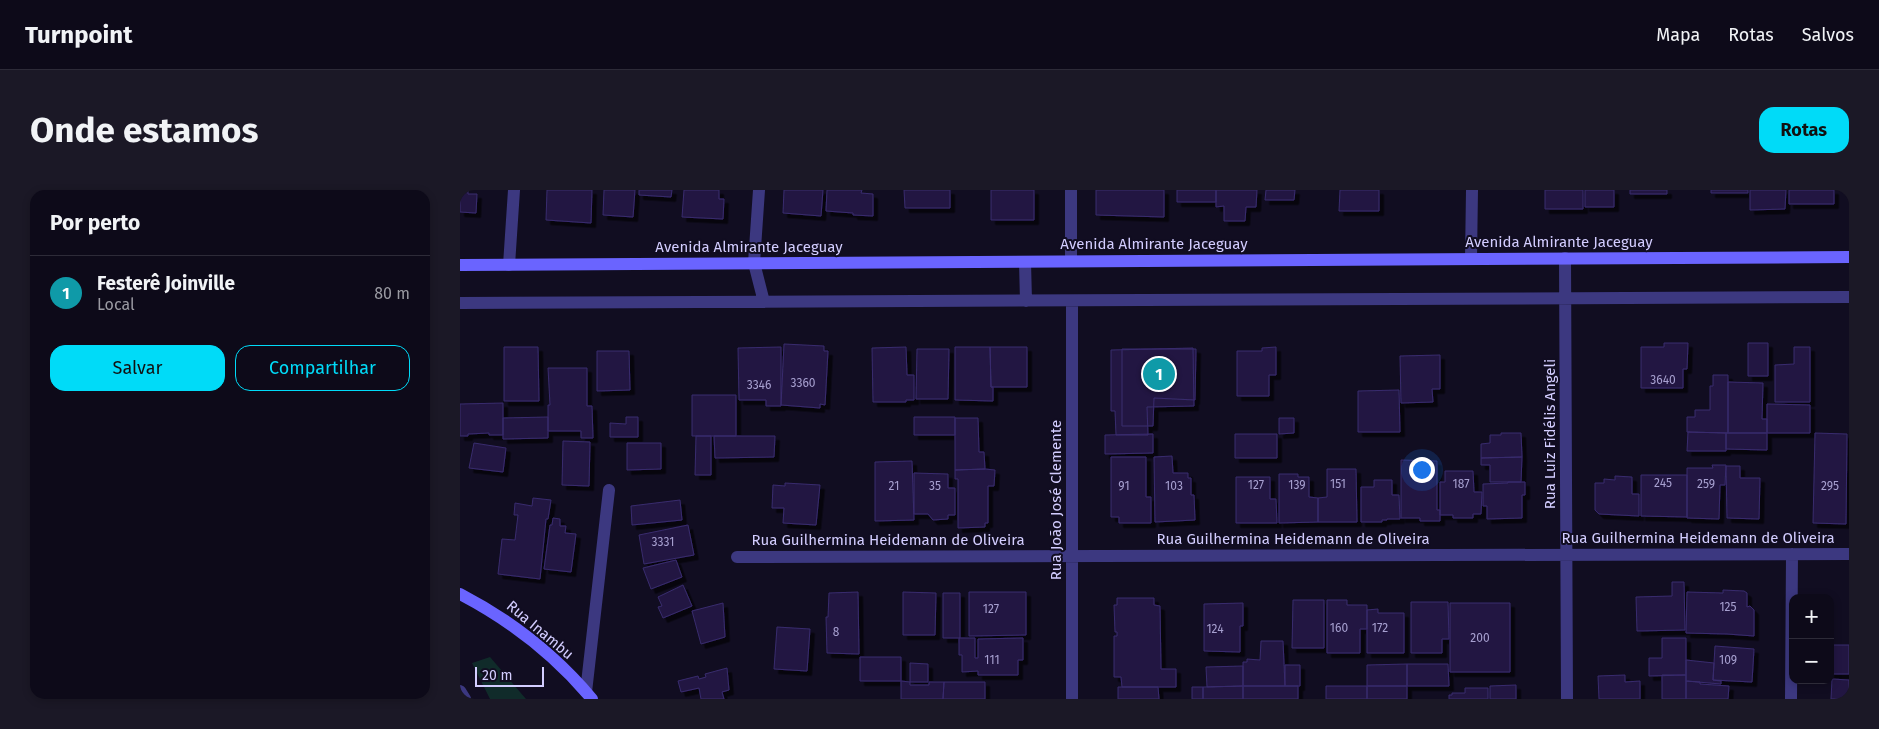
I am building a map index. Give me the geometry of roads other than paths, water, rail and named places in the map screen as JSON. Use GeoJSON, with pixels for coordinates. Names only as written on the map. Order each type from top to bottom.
{"type":"FeatureCollection","features":[{"type":"Feature","properties":{"kind":"main road","name":"Avenida Almirante Jaceguay"},"geometry":{"type":"LineString","coordinates":[[460,265],[1849,257]]}},
{"type":"Feature","properties":{"kind":"main road","name":"Rua Inambu"},"geometry":{"type":"LineString","coordinates":[[460,594],[488,609],[518,630],[543,651],[589,696]]}},
{"type":"Feature","properties":{"kind":"street"},"geometry":{"type":"LineString","coordinates":[[510,265],[514,190]]}},
{"type":"Feature","properties":{"kind":"street"},"geometry":{"type":"LineString","coordinates":[[759,190],[754,263],[764,302]]}},
{"type":"Feature","properties":{"kind":"street"},"geometry":{"type":"LineString","coordinates":[[1070,261],[1071,190]]}},
{"type":"Feature","properties":{"kind":"street"},"geometry":{"type":"LineString","coordinates":[[1471,259],[1472,190]]}},
{"type":"Feature","properties":{"kind":"street","name":"Rua Luiz Fidélis Angeli"},"geometry":{"type":"LineString","coordinates":[[1565,258],[1567,699]]}},
{"type":"Feature","properties":{"kind":"street"},"geometry":{"type":"LineString","coordinates":[[1025,262],[1026,301]]}},
{"type":"Feature","properties":{"kind":"street"},"geometry":{"type":"LineString","coordinates":[[460,303],[1849,297]]}},
{"type":"Feature","properties":{"kind":"street","name":"Rua João José Clemente"},"geometry":{"type":"LineString","coordinates":[[1072,301],[1072,699]]}},
{"type":"Feature","properties":{"kind":"street"},"geometry":{"type":"LineString","coordinates":[[589,696],[610,490]]}},
{"type":"Feature","properties":{"kind":"street"},"geometry":{"type":"LineString","coordinates":[[1791,699],[1792,554]]}},
{"type":"Feature","properties":{"kind":"street","name":"Rua Guilhermina Heidemann de Oliveira"},"geometry":{"type":"LineString","coordinates":[[737,557],[1849,554]]}},
{"type":"Feature","properties":{"kind":"street"},"geometry":{"type":"LineString","coordinates":[[460,691],[465,699]]}},
{"type":"Feature","properties":{"kind":"place","name":"Festerê Joinville"},"geometry":{"type":"Point","coordinates":[1159,374]}}]}
